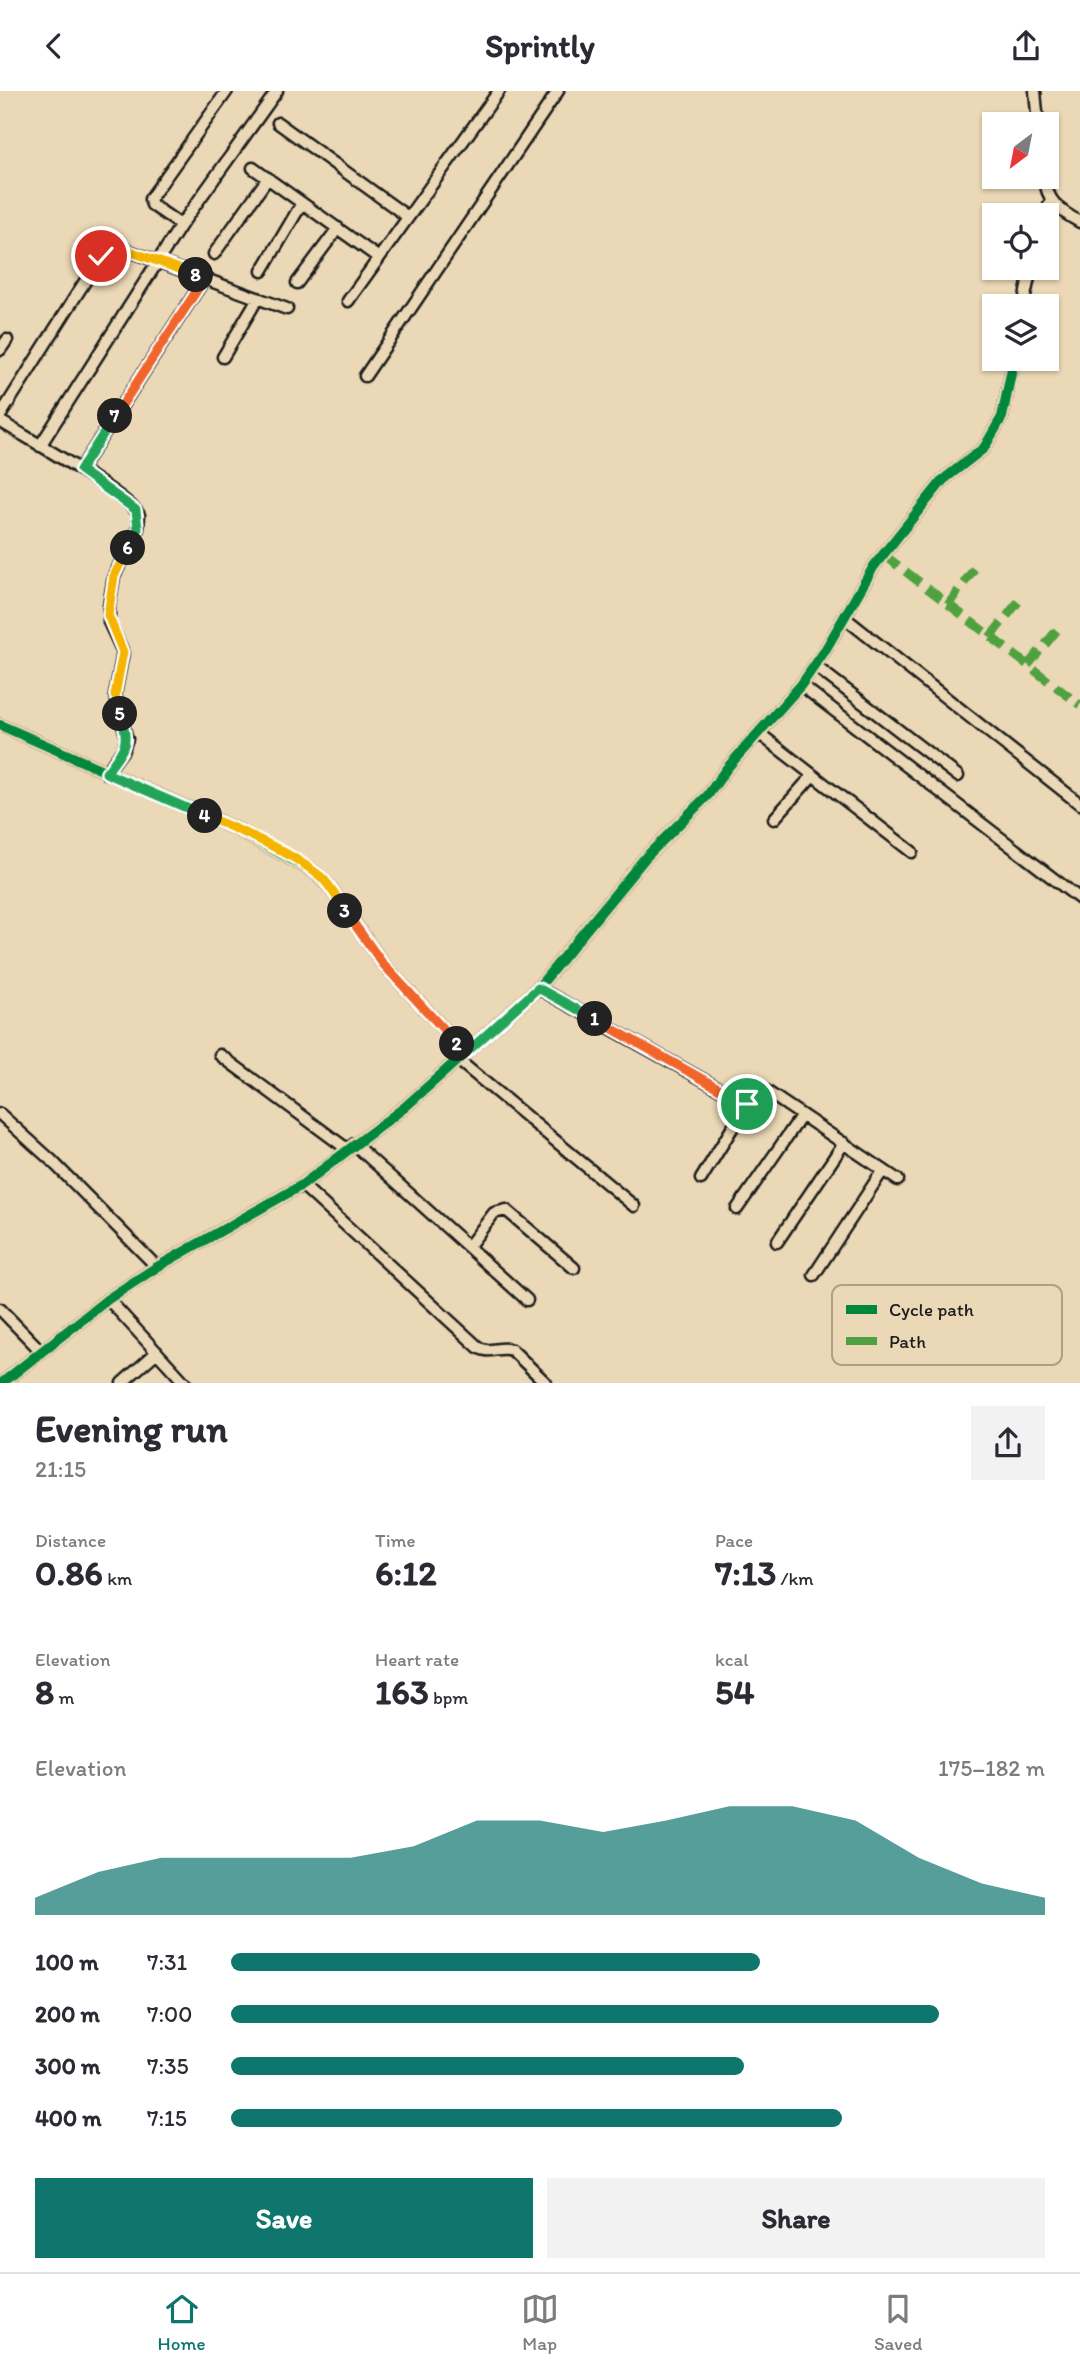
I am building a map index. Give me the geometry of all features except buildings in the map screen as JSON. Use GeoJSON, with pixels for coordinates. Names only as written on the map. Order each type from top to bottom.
{"type":"FeatureCollection","features":[{"type":"Feature","properties":{"kind":"street"},"geometry":{"type":"LineString","coordinates":[[181,225],[152,205],[150,199],[228,91]]}},
{"type":"Feature","properties":{"kind":"street"},"geometry":{"type":"LineString","coordinates":[[40,446],[181,225],[277,91]]}},
{"type":"Feature","properties":{"kind":"street"},"geometry":{"type":"LineString","coordinates":[[348,301],[499,91]]}},
{"type":"Feature","properties":{"kind":"street"},"geometry":{"type":"LineString","coordinates":[[365,376],[558,91]]}},
{"type":"Feature","properties":{"kind":"street"},"geometry":{"type":"LineString","coordinates":[[1035,91],[1037,112]]}},
{"type":"Feature","properties":{"kind":"street"},"geometry":{"type":"LineString","coordinates":[[278,123],[408,217]]}},
{"type":"Feature","properties":{"kind":"street"},"geometry":{"type":"LineString","coordinates":[[253,167],[379,258]]}},
{"type":"Feature","properties":{"kind":"street"},"geometry":{"type":"LineString","coordinates":[[214,254],[268,178]]}},
{"type":"Feature","properties":{"kind":"street"},"geometry":{"type":"LineString","coordinates":[[1048,189],[1051,200],[1080,222]]}},
{"type":"Feature","properties":{"kind":"street"},"geometry":{"type":"LineString","coordinates":[[262,271],[302,202]]}},
{"type":"Feature","properties":{"kind":"street"},"geometry":{"type":"LineString","coordinates":[[298,283],[338,228]]}},
{"type":"Feature","properties":{"kind":"street"},"geometry":{"type":"LineString","coordinates":[[0,416],[106,250],[121,248],[287,309]]}},
{"type":"Feature","properties":{"kind":"street"},"geometry":{"type":"LineString","coordinates":[[80,470],[205,278]]}},
{"type":"Feature","properties":{"kind":"street"},"geometry":{"type":"LineString","coordinates":[[223,357],[258,298]]}},
{"type":"Feature","properties":{"kind":"street"},"geometry":{"type":"LineString","coordinates":[[0,350],[7,340]]}},
{"type":"Feature","properties":{"kind":"street"},"geometry":{"type":"LineString","coordinates":[[2,1383],[40,1350],[108,1299],[157,1267],[302,1185],[404,1107],[538,988],[645,858],[708,795],[727,768],[802,685],[845,618],[874,566],[943,480],[975,456],[993,436],[1004,410],[1012,371]]}},
{"type":"Feature","properties":{"kind":"street"},"geometry":{"type":"LineString","coordinates":[[0,421],[80,470],[136,510],[139,521],[118,567],[109,607],[109,622],[123,652],[115,695],[127,739],[123,750],[106,773]]}},
{"type":"Feature","properties":{"kind":"street"},"geometry":{"type":"LineString","coordinates":[[845,618],[1080,804]]}},
{"type":"Feature","properties":{"kind":"street"},"geometry":{"type":"LineString","coordinates":[[815,666],[958,776]]}},
{"type":"Feature","properties":{"kind":"street"},"geometry":{"type":"LineString","coordinates":[[802,685],[1080,899]]}},
{"type":"Feature","properties":{"kind":"street"},"geometry":{"type":"LineString","coordinates":[[0,725],[238,830],[321,877],[383,964],[462,1057],[634,1206]]}},
{"type":"Feature","properties":{"kind":"street"},"geometry":{"type":"LineString","coordinates":[[760,734],[912,852]]}},
{"type":"Feature","properties":{"kind":"street"},"geometry":{"type":"LineString","coordinates":[[775,819],[813,775]]}},
{"type":"Feature","properties":{"kind":"street"},"geometry":{"type":"LineString","coordinates":[[538,988],[747,1104]]}},
{"type":"Feature","properties":{"kind":"street"},"geometry":{"type":"LineString","coordinates":[[220,1055],[350,1147],[527,1300]]}},
{"type":"Feature","properties":{"kind":"street"},"geometry":{"type":"LineString","coordinates":[[701,1179],[755,1091],[761,1089],[898,1180]]}},
{"type":"Feature","properties":{"kind":"street"},"geometry":{"type":"LineString","coordinates":[[0,1114],[51,1160],[157,1267]]}},
{"type":"Feature","properties":{"kind":"street"},"geometry":{"type":"LineString","coordinates":[[737,1209],[802,1115]]}},
{"type":"Feature","properties":{"kind":"street"},"geometry":{"type":"LineString","coordinates":[[777,1242],[844,1143]]}},
{"type":"Feature","properties":{"kind":"street"},"geometry":{"type":"LineString","coordinates":[[814,1275],[883,1170]]}},
{"type":"Feature","properties":{"kind":"street"},"geometry":{"type":"LineString","coordinates":[[302,1185],[478,1347],[489,1352],[505,1347],[512,1350],[545,1383]]}},
{"type":"Feature","properties":{"kind":"street"},"geometry":{"type":"LineString","coordinates":[[468,1247],[495,1213],[506,1210],[574,1268]]}},
{"type":"Feature","properties":{"kind":"street"},"geometry":{"type":"LineString","coordinates":[[108,1299],[185,1383]]}},
{"type":"Feature","properties":{"kind":"street"},"geometry":{"type":"LineString","coordinates":[[0,1309],[40,1350]]}},
{"type":"Feature","properties":{"kind":"street"},"geometry":{"type":"LineString","coordinates":[[122,1383],[157,1352]]}},
{"type":"Feature","properties":{"kind":"marked path"},"geometry":{"type":"LineString","coordinates":[[884,555],[1080,705]]}},
{"type":"Feature","properties":{"kind":"marked path"},"geometry":{"type":"LineString","coordinates":[[948,605],[974,569]]}},
{"type":"Feature","properties":{"kind":"marked path"},"geometry":{"type":"LineString","coordinates":[[990,637],[1023,596]]}},
{"type":"Feature","properties":{"kind":"marked path"},"geometry":{"type":"LineString","coordinates":[[1028,665],[1058,629]]}},
{"type":"Feature","properties":{"kind":"cycle path"},"geometry":{"type":"LineString","coordinates":[[2,1383],[108,1299],[157,1267],[302,1185],[405,1107],[538,988],[645,858],[708,795],[727,768],[801,685],[824,652],[874,566],[943,480],[984,448],[1002,417],[1012,371]]}},
{"type":"Feature","properties":{"kind":"cycle path"},"geometry":{"type":"LineString","coordinates":[[0,725],[238,830],[313,871],[330,887],[383,964],[466,1053]]}},
{"type":"Feature","properties":{"kind":"route"},"geometry":{"type":"LineString","coordinates":[[101,256],[110,248],[121,248],[205,278],[80,470],[130,504],[139,515],[138,529],[114,576],[109,607],[109,622],[123,652],[116,677],[115,695],[127,739],[123,750],[106,773],[238,830],[321,877],[383,964],[466,1053],[516,1011],[538,988],[747,1104]]}}]}
